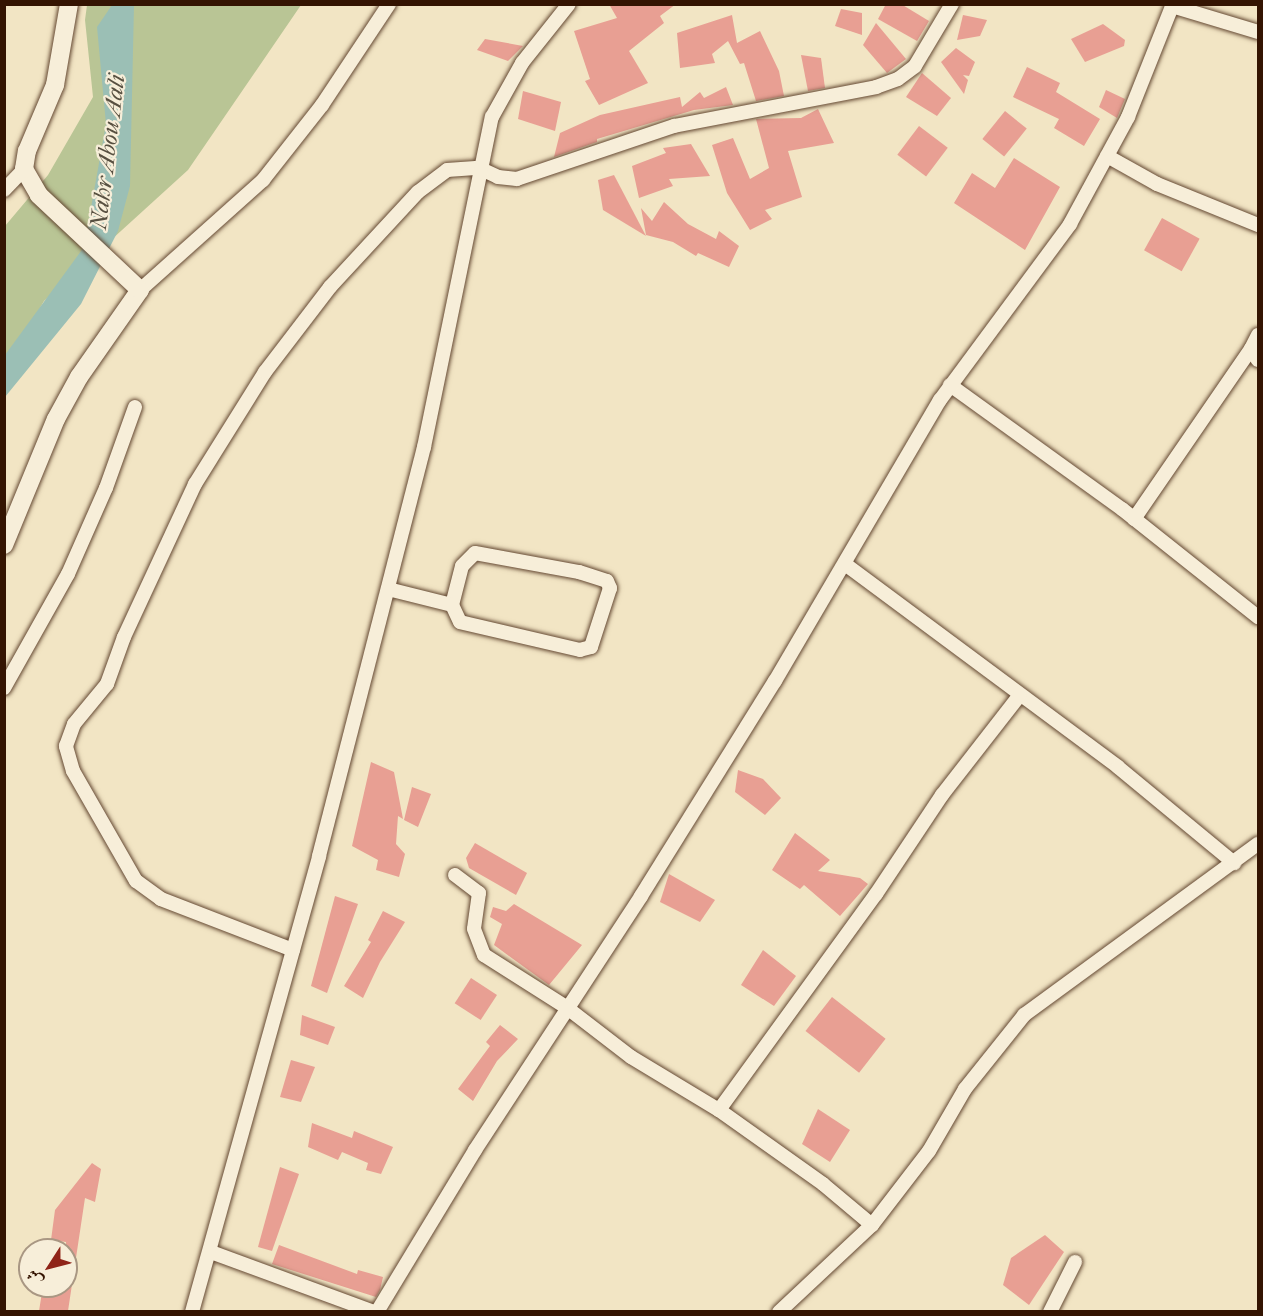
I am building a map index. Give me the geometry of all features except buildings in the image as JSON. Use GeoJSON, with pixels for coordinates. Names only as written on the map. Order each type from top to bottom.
{"type":"FeatureCollection","features":[{"type":"Feature","properties":{"kind":"street"},"geometry":{"type":"LineString","coordinates":[[4,190],[24,169],[27,151],[55,85],[69,4]]}},
{"type":"Feature","properties":{"kind":"street"},"geometry":{"type":"LineString","coordinates":[[4,545],[56,419],[79,376],[140,290],[263,180],[322,105],[389,4]]}},
{"type":"Feature","properties":{"kind":"street"},"geometry":{"type":"LineString","coordinates":[[192,1311],[211,1252],[293,950],[424,447],[479,168],[499,101],[545,32],[569,4]]}},
{"type":"Feature","properties":{"kind":"street"},"geometry":{"type":"LineString","coordinates":[[293,950],[192,913],[142,886],[128,869],[73,771],[66,746],[74,724],[107,684],[124,636],[195,484],[265,372],[330,287],[418,192],[447,170],[479,168],[498,177],[517,179],[674,126],[876,87],[898,80],[915,66],[952,4]]}},
{"type":"Feature","properties":{"kind":"street"},"geometry":{"type":"LineString","coordinates":[[211,1252],[376,1311],[566,1007],[653,877],[845,564],[950,385],[1058,243],[1128,117],[1172,5],[1258,32]]}},
{"type":"Feature","properties":{"kind":"street"},"geometry":{"type":"LineString","coordinates":[[1107,156],[1157,184],[1258,225]]}},
{"type":"Feature","properties":{"kind":"street"},"geometry":{"type":"LineString","coordinates":[[24,169],[39,195],[140,290]]}},
{"type":"Feature","properties":{"kind":"street"},"geometry":{"type":"LineString","coordinates":[[1134,519],[1255,354],[1258,335]]}},
{"type":"Feature","properties":{"kind":"street"},"geometry":{"type":"LineString","coordinates":[[950,385],[1134,519],[1258,617]]}},
{"type":"Feature","properties":{"kind":"street"},"geometry":{"type":"LineString","coordinates":[[4,688],[68,574],[106,488],[135,407]]}},
{"type":"Feature","properties":{"kind":"street"},"geometry":{"type":"LineString","coordinates":[[475,553],[579,572],[601,578],[610,588],[591,646],[580,650],[460,622],[452,605],[462,566],[475,553]]}},
{"type":"Feature","properties":{"kind":"street"},"geometry":{"type":"LineString","coordinates":[[845,564],[1019,696],[1118,767],[1234,863]]}},
{"type":"Feature","properties":{"kind":"street"},"geometry":{"type":"LineString","coordinates":[[388,589],[452,605]]}},
{"type":"Feature","properties":{"kind":"street"},"geometry":{"type":"LineString","coordinates":[[719,1110],[876,894],[942,795],[1019,696]]}},
{"type":"Feature","properties":{"kind":"street"},"geometry":{"type":"LineString","coordinates":[[779,1311],[872,1225],[929,1150],[965,1089],[1024,1015],[1258,844]]}},
{"type":"Feature","properties":{"kind":"street"},"geometry":{"type":"LineString","coordinates":[[455,875],[479,893],[474,929],[484,955],[566,1007],[631,1057],[719,1110],[823,1184],[872,1225]]}},
{"type":"Feature","properties":{"kind":"street"},"geometry":{"type":"LineString","coordinates":[[1050,1311],[1075,1262]]}},
{"type":"Feature","properties":{"kind":"green space"},"geometry":{"type":"Polygon","coordinates":[[[87,5],[301,5],[188,170],[44,301],[5,368],[5,226],[48,175],[93,97],[85,20],[87,5]]]}},
{"type":"Feature","properties":{"kind":"water","name":"Nahr Abou Aali"},"geometry":{"type":"Polygon","coordinates":[[[112,5],[134,5],[130,186],[118,231],[81,304],[5,397],[5,355],[84,247],[106,124],[97,27],[112,5]]]}}]}
